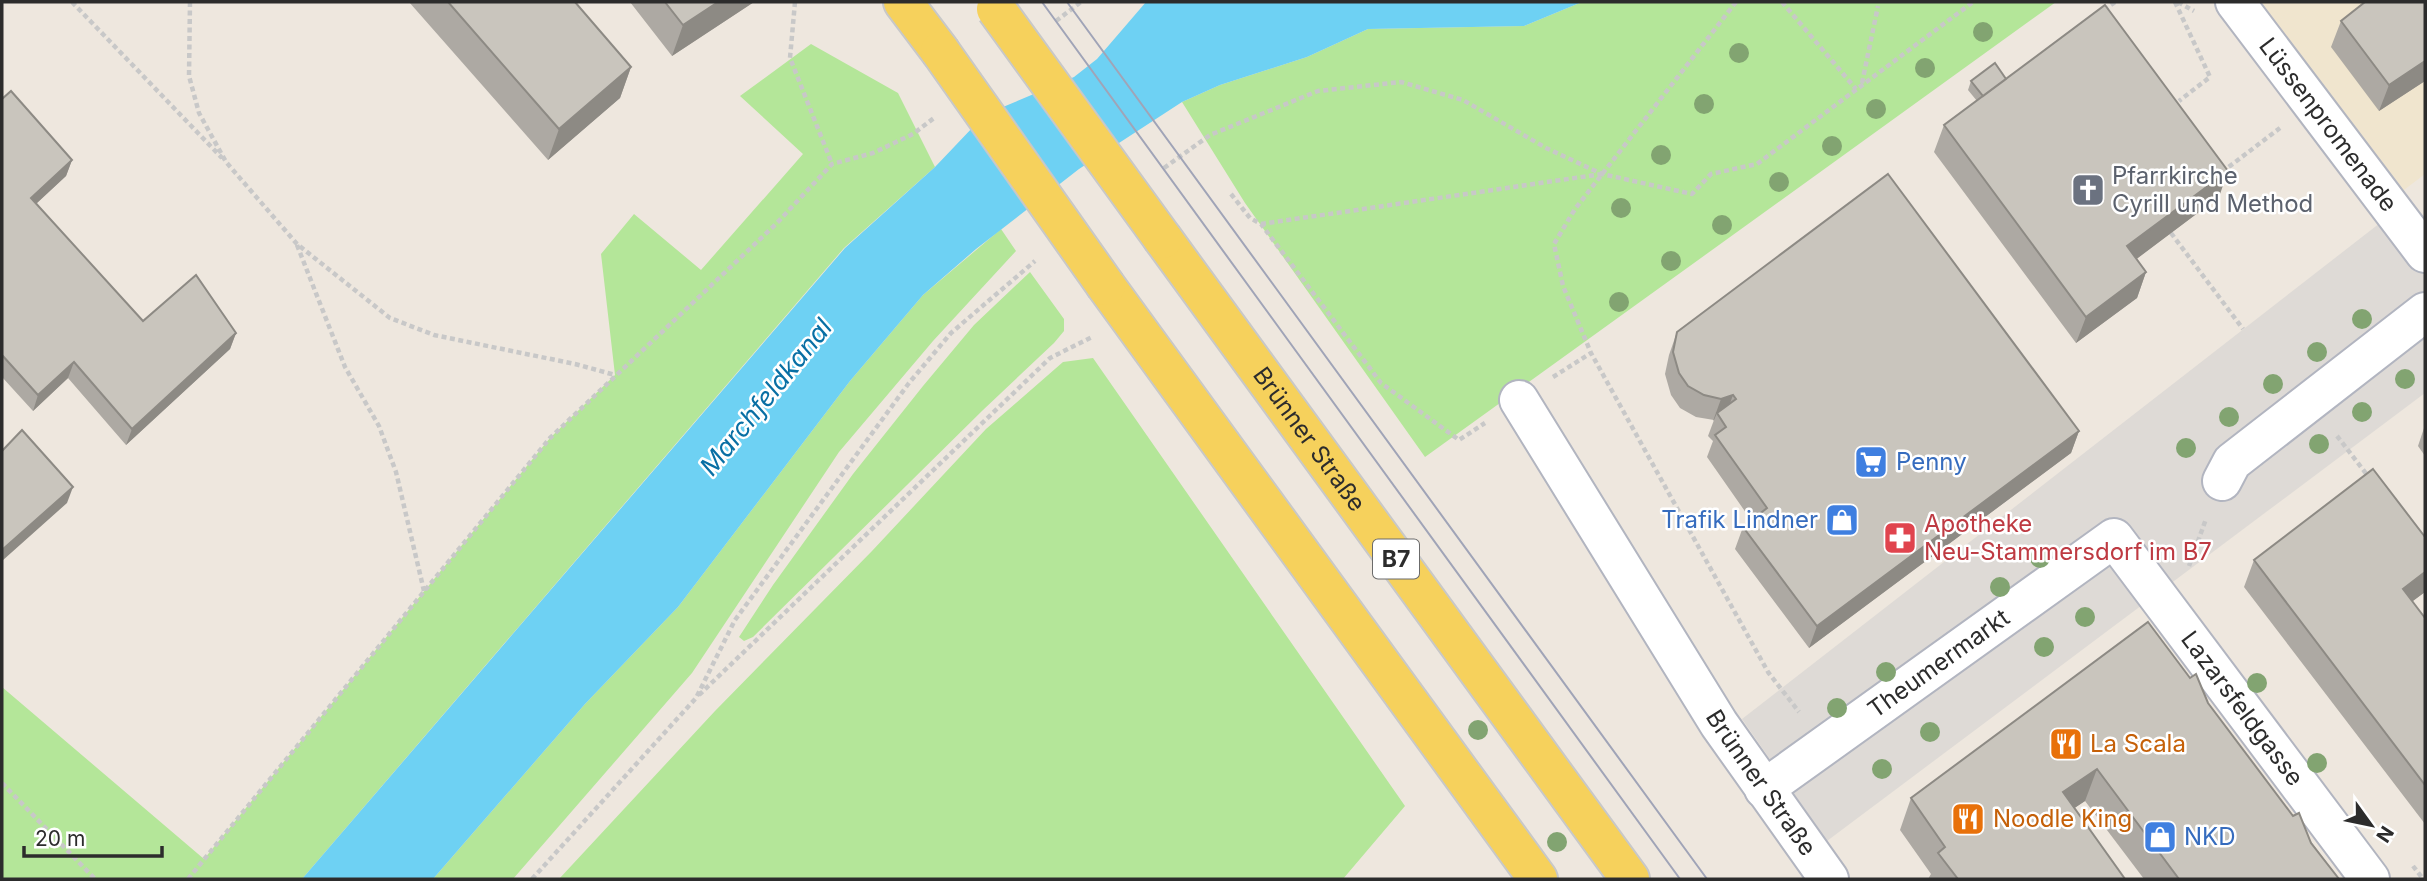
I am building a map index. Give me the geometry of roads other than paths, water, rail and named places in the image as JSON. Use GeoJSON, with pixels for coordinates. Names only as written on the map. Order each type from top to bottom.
{"type":"FeatureCollection","features":[{"type":"Feature","properties":{"kind":"main road"},"geometry":{"type":"LineString","coordinates":[[903,2],[1106,286],[1538,879]]}},
{"type":"Feature","properties":{"kind":"main road","name":"Brünner Straße"},"geometry":{"type":"LineString","coordinates":[[993,6],[1630,879]]}},
{"type":"Feature","properties":{"kind":"street","name":"Lüssenpromenade"},"geometry":{"type":"LineString","coordinates":[[2235,2],[2423,250]]}},
{"type":"Feature","properties":{"kind":"street"},"geometry":{"type":"LineString","coordinates":[[2222,481],[2232,462],[2425,312]]}},
{"type":"Feature","properties":{"kind":"street","name":"Brünner Straße"},"geometry":{"type":"LineString","coordinates":[[1519,400],[1719,724],[1829,879]]}},
{"type":"Feature","properties":{"kind":"street","name":"Theumermarkt"},"geometry":{"type":"LineString","coordinates":[[1764,789],[2114,538]]}},
{"type":"Feature","properties":{"kind":"street","name":"Lazarsfeldgasse"},"geometry":{"type":"LineString","coordinates":[[2114,538],[2370,879]]}},
{"type":"Feature","properties":{"kind":"water","name":"Marchfeldkanal"},"geometry":{"type":"Polygon","coordinates":[[[1146,2],[1582,2],[1524,26],[1368,29],[1307,57],[1220,85],[1182,102],[1079,169],[976,249],[923,295],[850,381],[678,607],[585,704],[433,879],[302,879],[845,248],[935,167],[974,126],[1003,107],[1074,77],[1097,59],[1146,2]]]}},
{"type":"Feature","properties":{"kind":"tram line"},"geometry":{"type":"LineString","coordinates":[[1042,2],[1680,879]]}},
{"type":"Feature","properties":{"kind":"tram line"},"geometry":{"type":"LineString","coordinates":[[1067,2],[1707,879]]}},
{"type":"Feature","properties":{"kind":"place","name":"Pfarrkirche Cyrill und Method"},"geometry":{"type":"Point","coordinates":[2088,190]}},
{"type":"Feature","properties":{"kind":"place","name":"Penny"},"geometry":{"type":"Point","coordinates":[1871,462]}},
{"type":"Feature","properties":{"kind":"place","name":"Trafik Lindner"},"geometry":{"type":"Point","coordinates":[1842,520]}},
{"type":"Feature","properties":{"kind":"place","name":"Apotheke Neu-Stammersdorf im B7"},"geometry":{"type":"Point","coordinates":[1900,538]}},
{"type":"Feature","properties":{"kind":"place","name":"La Scala"},"geometry":{"type":"Point","coordinates":[2066,744]}},
{"type":"Feature","properties":{"kind":"place","name":"Noodle King"},"geometry":{"type":"Point","coordinates":[1968,819]}},
{"type":"Feature","properties":{"kind":"place","name":"NKD"},"geometry":{"type":"Point","coordinates":[2160,837]}}]}
